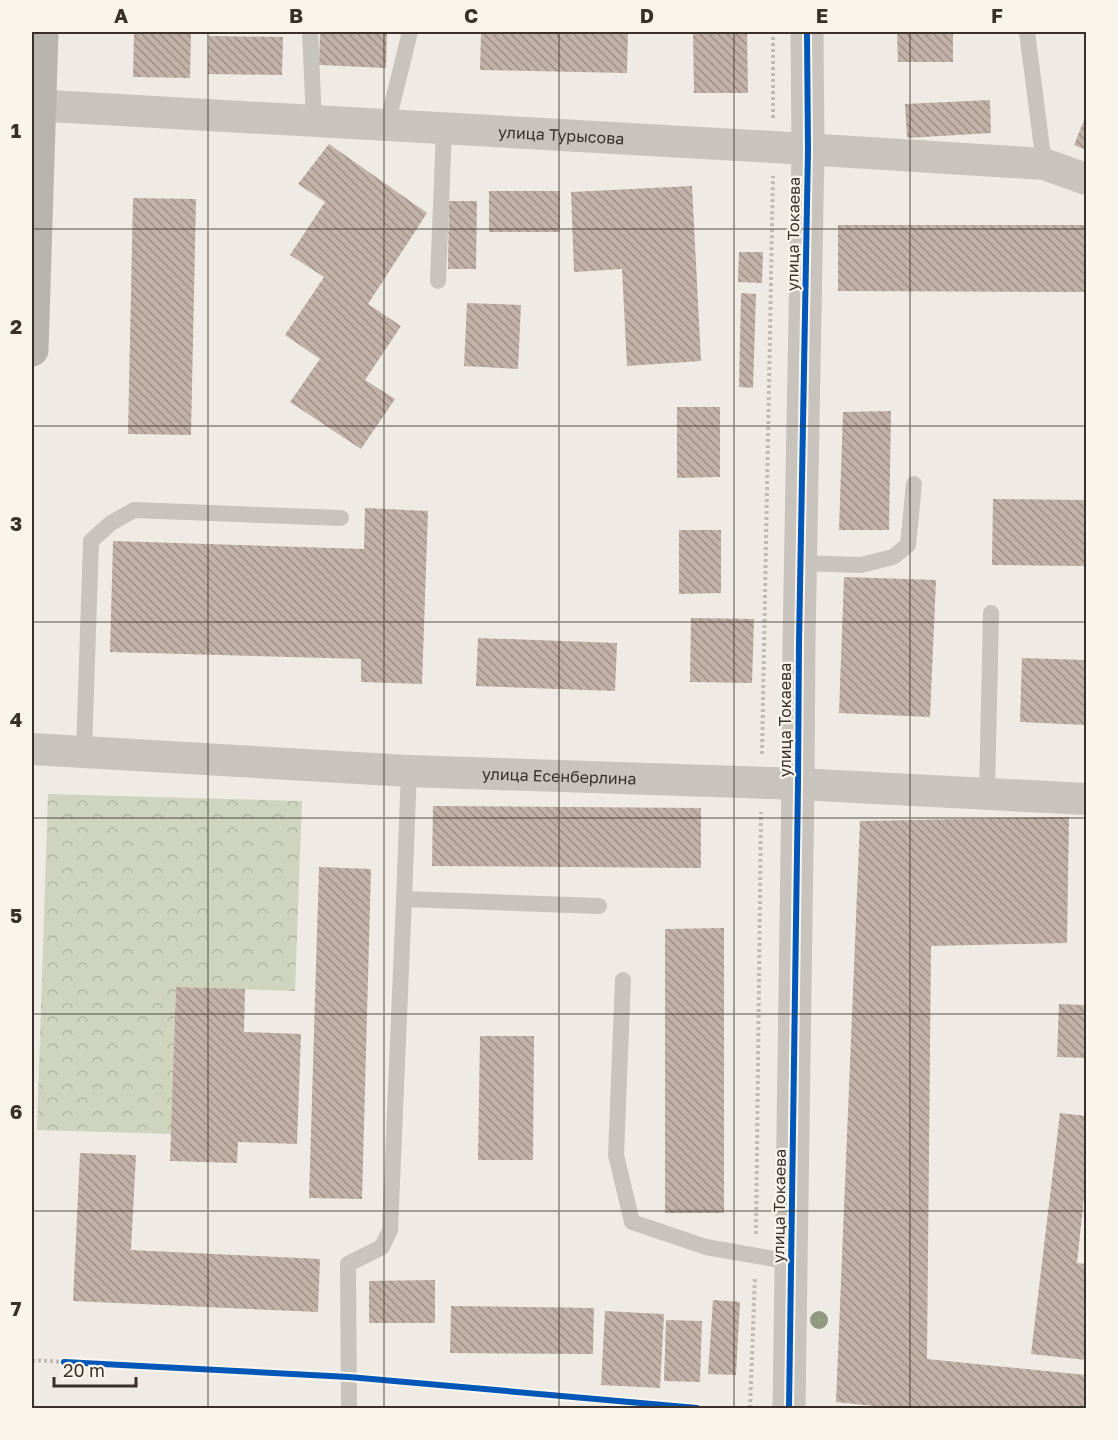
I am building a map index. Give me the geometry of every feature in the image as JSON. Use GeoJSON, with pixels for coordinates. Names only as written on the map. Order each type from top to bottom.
{"type":"FeatureCollection","features":[{"type":"Feature","properties":{"kind":"main road"},"geometry":{"type":"LineString","coordinates":[[32,350],[36,105],[42,32]]}},
{"type":"Feature","properties":{"kind":"street","name":"улица Токаева"},"geometry":{"type":"LineString","coordinates":[[789,1408],[808,150],[807,32]]}},
{"type":"Feature","properties":{"kind":"street","name":"улица Турысова"},"geometry":{"type":"LineString","coordinates":[[36,105],[1044,164],[1086,179]]}},
{"type":"Feature","properties":{"kind":"street","name":"улица Есенберлина"},"geometry":{"type":"LineString","coordinates":[[32,749],[409,771],[798,784],[1086,799]]}},
{"type":"Feature","properties":{"kind":"lane"},"geometry":{"type":"LineString","coordinates":[[310,32],[314,120]]}},
{"type":"Feature","properties":{"kind":"lane"},"geometry":{"type":"LineString","coordinates":[[387,125],[410,32]]}},
{"type":"Feature","properties":{"kind":"lane"},"geometry":{"type":"LineString","coordinates":[[1027,32],[1044,164]]}},
{"type":"Feature","properties":{"kind":"lane"},"geometry":{"type":"LineString","coordinates":[[438,281],[444,128]]}},
{"type":"Feature","properties":{"kind":"lane"},"geometry":{"type":"LineString","coordinates":[[800,563],[861,565],[893,557],[908,545],[914,484]]}},
{"type":"Feature","properties":{"kind":"lane"},"geometry":{"type":"LineString","coordinates":[[84,752],[91,542],[111,523],[134,510],[341,518]]}},
{"type":"Feature","properties":{"kind":"lane"},"geometry":{"type":"LineString","coordinates":[[987,794],[991,613]]}},
{"type":"Feature","properties":{"kind":"lane"},"geometry":{"type":"LineString","coordinates":[[349,1408],[348,1264],[382,1247],[390,1230],[409,771]]}},
{"type":"Feature","properties":{"kind":"lane"},"geometry":{"type":"LineString","coordinates":[[404,899],[599,906]]}},
{"type":"Feature","properties":{"kind":"lane"},"geometry":{"type":"LineString","coordinates":[[623,980],[616,1155],[632,1222],[706,1247],[791,1262]]}},
{"type":"Feature","properties":{"kind":"path"},"geometry":{"type":"LineString","coordinates":[[750,1408],[756,1256],[773,32]]}},
{"type":"Feature","properties":{"kind":"path"},"geometry":{"type":"LineString","coordinates":[[32,1360],[76,1363]]}},
{"type":"Feature","properties":{"kind":"green space"},"geometry":{"type":"Polygon","coordinates":[[[48,794],[302,801],[295,991],[176,987],[172,1134],[37,1130],[48,794]]]}},
{"type":"Feature","properties":{"kind":"building"},"geometry":{"type":"Polygon","coordinates":[[[134,32],[191,32],[190,78],[133,77],[134,32]]]}},
{"type":"Feature","properties":{"kind":"building"},"geometry":{"type":"Polygon","coordinates":[[[320,32],[387,32],[386,68],[319,65],[320,32]]]}},
{"type":"Feature","properties":{"kind":"building"},"geometry":{"type":"Polygon","coordinates":[[[481,32],[628,32],[627,73],[480,70],[481,32]]]}},
{"type":"Feature","properties":{"kind":"building"},"geometry":{"type":"Polygon","coordinates":[[[693,32],[747,32],[748,93],[694,93],[693,32]]]}},
{"type":"Feature","properties":{"kind":"building"},"geometry":{"type":"Polygon","coordinates":[[[897,32],[953,32],[953,62],[898,62],[897,32]]]}},
{"type":"Feature","properties":{"kind":"building"},"geometry":{"type":"Polygon","coordinates":[[[209,36],[283,37],[282,75],[208,74],[209,36]]]}},
{"type":"Feature","properties":{"kind":"building"},"geometry":{"type":"Polygon","coordinates":[[[990,100],[991,133],[907,138],[905,104],[990,100]]]}},
{"type":"Feature","properties":{"kind":"building"},"geometry":{"type":"Polygon","coordinates":[[[1086,115],[1086,150],[1074,145],[1086,115]]]}},
{"type":"Feature","properties":{"kind":"building"},"geometry":{"type":"Polygon","coordinates":[[[329,144],[427,213],[368,304],[401,326],[365,380],[395,399],[361,449],[290,402],[320,359],[285,335],[324,277],[290,255],[325,202],[298,184],[329,144]]]}},
{"type":"Feature","properties":{"kind":"building"},"geometry":{"type":"Polygon","coordinates":[[[692,186],[701,361],[627,366],[622,269],[574,272],[571,192],[692,186]]]}},
{"type":"Feature","properties":{"kind":"building"},"geometry":{"type":"Polygon","coordinates":[[[489,191],[560,191],[560,232],[489,232],[489,191]]]}},
{"type":"Feature","properties":{"kind":"building"},"geometry":{"type":"Polygon","coordinates":[[[133,198],[196,199],[191,435],[128,434],[133,198]]]}},
{"type":"Feature","properties":{"kind":"building"},"geometry":{"type":"Polygon","coordinates":[[[449,201],[477,201],[476,269],[448,269],[449,201]]]}},
{"type":"Feature","properties":{"kind":"building"},"geometry":{"type":"Polygon","coordinates":[[[838,225],[1086,225],[1086,292],[838,291],[838,225]]]}},
{"type":"Feature","properties":{"kind":"building"},"geometry":{"type":"Polygon","coordinates":[[[739,252],[763,252],[762,283],[738,282],[739,252]]]}},
{"type":"Feature","properties":{"kind":"building"},"geometry":{"type":"Polygon","coordinates":[[[741,293],[756,294],[753,388],[739,387],[741,293]]]}},
{"type":"Feature","properties":{"kind":"building"},"geometry":{"type":"Polygon","coordinates":[[[467,303],[521,305],[518,369],[464,366],[467,303]]]}},
{"type":"Feature","properties":{"kind":"building"},"geometry":{"type":"Polygon","coordinates":[[[677,407],[720,407],[720,477],[677,478],[677,407]]]}},
{"type":"Feature","properties":{"kind":"building"},"geometry":{"type":"Polygon","coordinates":[[[891,411],[889,530],[839,530],[843,412],[891,411]]]}},
{"type":"Feature","properties":{"kind":"building"},"geometry":{"type":"Polygon","coordinates":[[[993,499],[1086,500],[1086,566],[992,565],[993,499]]]}},
{"type":"Feature","properties":{"kind":"building"},"geometry":{"type":"Polygon","coordinates":[[[365,508],[428,511],[422,684],[361,682],[361,659],[110,652],[113,541],[364,549],[365,508]]]}},
{"type":"Feature","properties":{"kind":"building"},"geometry":{"type":"Polygon","coordinates":[[[679,530],[721,530],[721,593],[679,594],[679,530]]]}},
{"type":"Feature","properties":{"kind":"building"},"geometry":{"type":"Polygon","coordinates":[[[844,577],[936,580],[930,717],[839,713],[844,577]]]}},
{"type":"Feature","properties":{"kind":"building"},"geometry":{"type":"Polygon","coordinates":[[[691,618],[754,619],[752,683],[690,682],[691,618]]]}},
{"type":"Feature","properties":{"kind":"building"},"geometry":{"type":"Polygon","coordinates":[[[478,638],[617,643],[615,691],[476,686],[478,638]]]}},
{"type":"Feature","properties":{"kind":"building"},"geometry":{"type":"Polygon","coordinates":[[[1022,658],[1086,660],[1086,725],[1020,722],[1022,658]]]}},
{"type":"Feature","properties":{"kind":"building"},"geometry":{"type":"Polygon","coordinates":[[[433,806],[701,808],[701,868],[432,866],[433,806]]]}},
{"type":"Feature","properties":{"kind":"building"},"geometry":{"type":"Polygon","coordinates":[[[1069,817],[1067,943],[931,946],[927,1359],[1086,1375],[1086,1408],[893,1408],[836,1402],[860,821],[1069,817]]]}},
{"type":"Feature","properties":{"kind":"building"},"geometry":{"type":"Polygon","coordinates":[[[319,867],[371,869],[362,1199],[309,1198],[319,867]]]}},
{"type":"Feature","properties":{"kind":"building"},"geometry":{"type":"Polygon","coordinates":[[[724,928],[724,1213],[665,1213],[665,929],[724,928]]]}},
{"type":"Feature","properties":{"kind":"building"},"geometry":{"type":"Polygon","coordinates":[[[176,987],[245,989],[244,1032],[301,1034],[297,1144],[238,1142],[237,1163],[170,1161],[176,987]]]}},
{"type":"Feature","properties":{"kind":"building"},"geometry":{"type":"Polygon","coordinates":[[[1059,1004],[1086,1005],[1086,1058],[1057,1057],[1059,1004]]]}},
{"type":"Feature","properties":{"kind":"building"},"geometry":{"type":"Polygon","coordinates":[[[480,1036],[534,1036],[533,1160],[478,1160],[480,1036]]]}},
{"type":"Feature","properties":{"kind":"building"},"geometry":{"type":"Polygon","coordinates":[[[1085,1061],[1086,1078],[1084,1078],[1085,1061]]]}},
{"type":"Feature","properties":{"kind":"building"},"geometry":{"type":"Polygon","coordinates":[[[1060,1113],[1086,1116],[1086,1179],[1077,1263],[1086,1264],[1086,1360],[1031,1354],[1060,1113]]]}},
{"type":"Feature","properties":{"kind":"building"},"geometry":{"type":"Polygon","coordinates":[[[80,1153],[136,1155],[131,1250],[320,1259],[318,1312],[73,1301],[80,1153]]]}},
{"type":"Feature","properties":{"kind":"building"},"geometry":{"type":"Polygon","coordinates":[[[435,1280],[435,1323],[369,1323],[369,1281],[435,1280]]]}},
{"type":"Feature","properties":{"kind":"building"},"geometry":{"type":"Polygon","coordinates":[[[713,1300],[740,1302],[736,1375],[708,1374],[713,1300]]]}},
{"type":"Feature","properties":{"kind":"building"},"geometry":{"type":"Polygon","coordinates":[[[451,1306],[594,1308],[593,1354],[450,1353],[451,1306]]]}},
{"type":"Feature","properties":{"kind":"building"},"geometry":{"type":"Polygon","coordinates":[[[605,1311],[664,1314],[660,1388],[601,1385],[605,1311]]]}},
{"type":"Feature","properties":{"kind":"building"},"geometry":{"type":"Polygon","coordinates":[[[666,1320],[702,1321],[700,1382],[664,1381],[666,1320]]]}},
{"type":"Feature","properties":{"kind":"cycle path"},"geometry":{"type":"LineString","coordinates":[[789,1408],[808,150],[807,32]]}},
{"type":"Feature","properties":{"kind":"cycle path"},"geometry":{"type":"LineString","coordinates":[[64,1362],[349,1377],[697,1408]]}}]}
